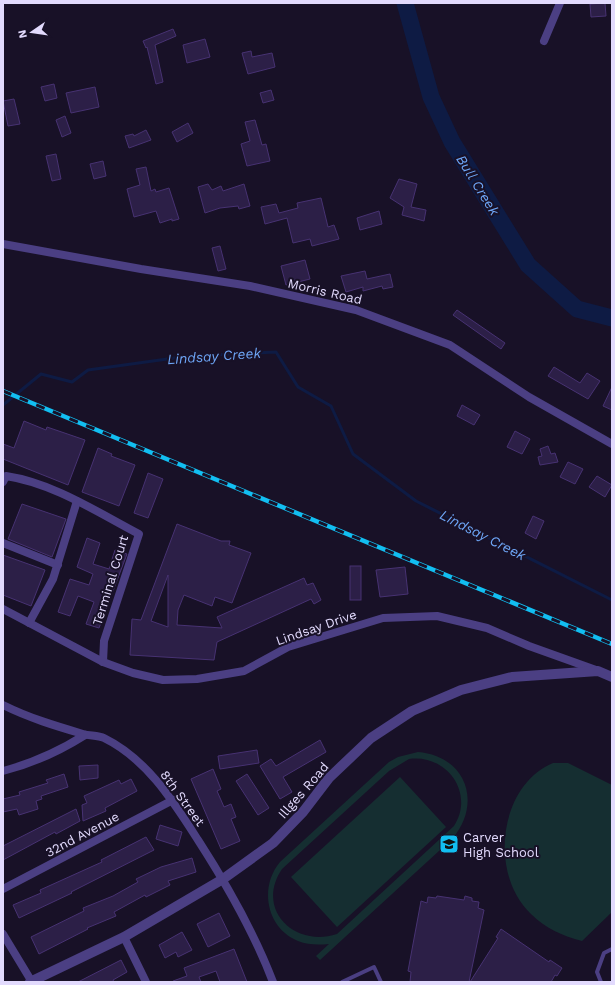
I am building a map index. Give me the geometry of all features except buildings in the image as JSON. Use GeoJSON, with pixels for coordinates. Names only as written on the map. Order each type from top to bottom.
{"type":"FeatureCollection","features":[{"type":"Feature","properties":{"kind":"street"},"geometry":{"type":"LineString","coordinates":[[544,41],[560,3]]}},
{"type":"Feature","properties":{"kind":"street","name":"Morris Road"},"geometry":{"type":"LineString","coordinates":[[3,244],[141,269],[250,286],[356,310],[450,345],[529,397],[612,444]]}},
{"type":"Feature","properties":{"kind":"street","name":"Terminal Court"},"geometry":{"type":"LineString","coordinates":[[3,482],[6,476],[24,479],[77,501],[139,534],[104,641],[103,662]]}},
{"type":"Feature","properties":{"kind":"street"},"geometry":{"type":"LineString","coordinates":[[29,623],[53,579],[77,501]]}},
{"type":"Feature","properties":{"kind":"street"},"geometry":{"type":"LineString","coordinates":[[3,543],[58,566]]}},
{"type":"Feature","properties":{"kind":"street","name":"Lindsay Drive"},"geometry":{"type":"LineString","coordinates":[[3,609],[103,662],[133,673],[163,680],[197,679],[244,671],[288,647],[383,618],[437,616],[487,628],[529,646],[598,671]]}},
{"type":"Feature","properties":{"kind":"street","name":"Illges Road"},"geometry":{"type":"LineString","coordinates":[[31,982],[124,936],[223,879],[273,843],[303,812],[329,778],[371,738],[412,711],[461,690],[512,677],[598,671],[612,677]]}},
{"type":"Feature","properties":{"kind":"street","name":"8th Street"},"geometry":{"type":"LineString","coordinates":[[3,706],[21,714],[85,734],[103,738],[134,758],[154,777],[172,800],[223,879],[249,927],[273,982]]}},
{"type":"Feature","properties":{"kind":"street"},"geometry":{"type":"LineString","coordinates":[[3,771],[21,766],[57,752],[85,734]]}},
{"type":"Feature","properties":{"kind":"street","name":"32nd Avenue"},"geometry":{"type":"LineString","coordinates":[[3,889],[172,800]]}},
{"type":"Feature","properties":{"kind":"street"},"geometry":{"type":"LineString","coordinates":[[3,934],[31,982]]}},
{"type":"Feature","properties":{"kind":"street"},"geometry":{"type":"LineString","coordinates":[[124,936],[146,982]]}},
{"type":"Feature","properties":{"kind":"lane"},"geometry":{"type":"LineString","coordinates":[[601,982],[598,972],[604,953],[612,949]]}},
{"type":"Feature","properties":{"kind":"lane"},"geometry":{"type":"LineString","coordinates":[[342,982],[374,967],[381,982]]}},
{"type":"Feature","properties":{"kind":"green space"},"geometry":{"type":"Polygon","coordinates":[[[418,752],[435,755],[448,762],[458,772],[465,784],[468,797],[467,811],[461,825],[452,839],[320,960],[316,956],[329,944],[321,945],[298,941],[287,935],[279,927],[273,917],[269,906],[268,895],[269,883],[273,872],[280,862],[389,762],[398,757],[418,752]],[[409,759],[389,771],[282,869],[275,884],[273,898],[276,911],[283,922],[294,930],[306,935],[321,937],[337,934],[454,826],[460,813],[461,801],[459,789],[454,778],[445,769],[435,763],[423,759],[409,759]]]}},
{"type":"Feature","properties":{"kind":"green space"},"geometry":{"type":"Polygon","coordinates":[[[553,763],[568,763],[612,785],[612,912],[582,941],[555,931],[531,914],[518,897],[509,877],[505,855],[506,832],[511,811],[520,791],[535,774],[553,763]]]}},
{"type":"Feature","properties":{"kind":"green space"},"geometry":{"type":"Polygon","coordinates":[[[400,777],[446,827],[337,927],[291,877],[400,777]]]}},
{"type":"Feature","properties":{"kind":"waterway","name":"Bull Creek"},"geometry":{"type":"LineString","coordinates":[[405,3],[431,97],[452,142],[528,265],[577,309],[612,318]]}},
{"type":"Feature","properties":{"kind":"waterway","name":"Lindsay Creek"},"geometry":{"type":"LineString","coordinates":[[3,405],[41,374],[72,382],[88,370],[189,356],[276,352],[298,387],[331,406],[353,454],[416,501],[612,600]]}},
{"type":"Feature","properties":{"kind":"railway"},"geometry":{"type":"LineString","coordinates":[[3,391],[612,644]]}},
{"type":"Feature","properties":{"kind":"place","name":"Carver High School"},"geometry":{"type":"Point","coordinates":[449,844]}}]}
